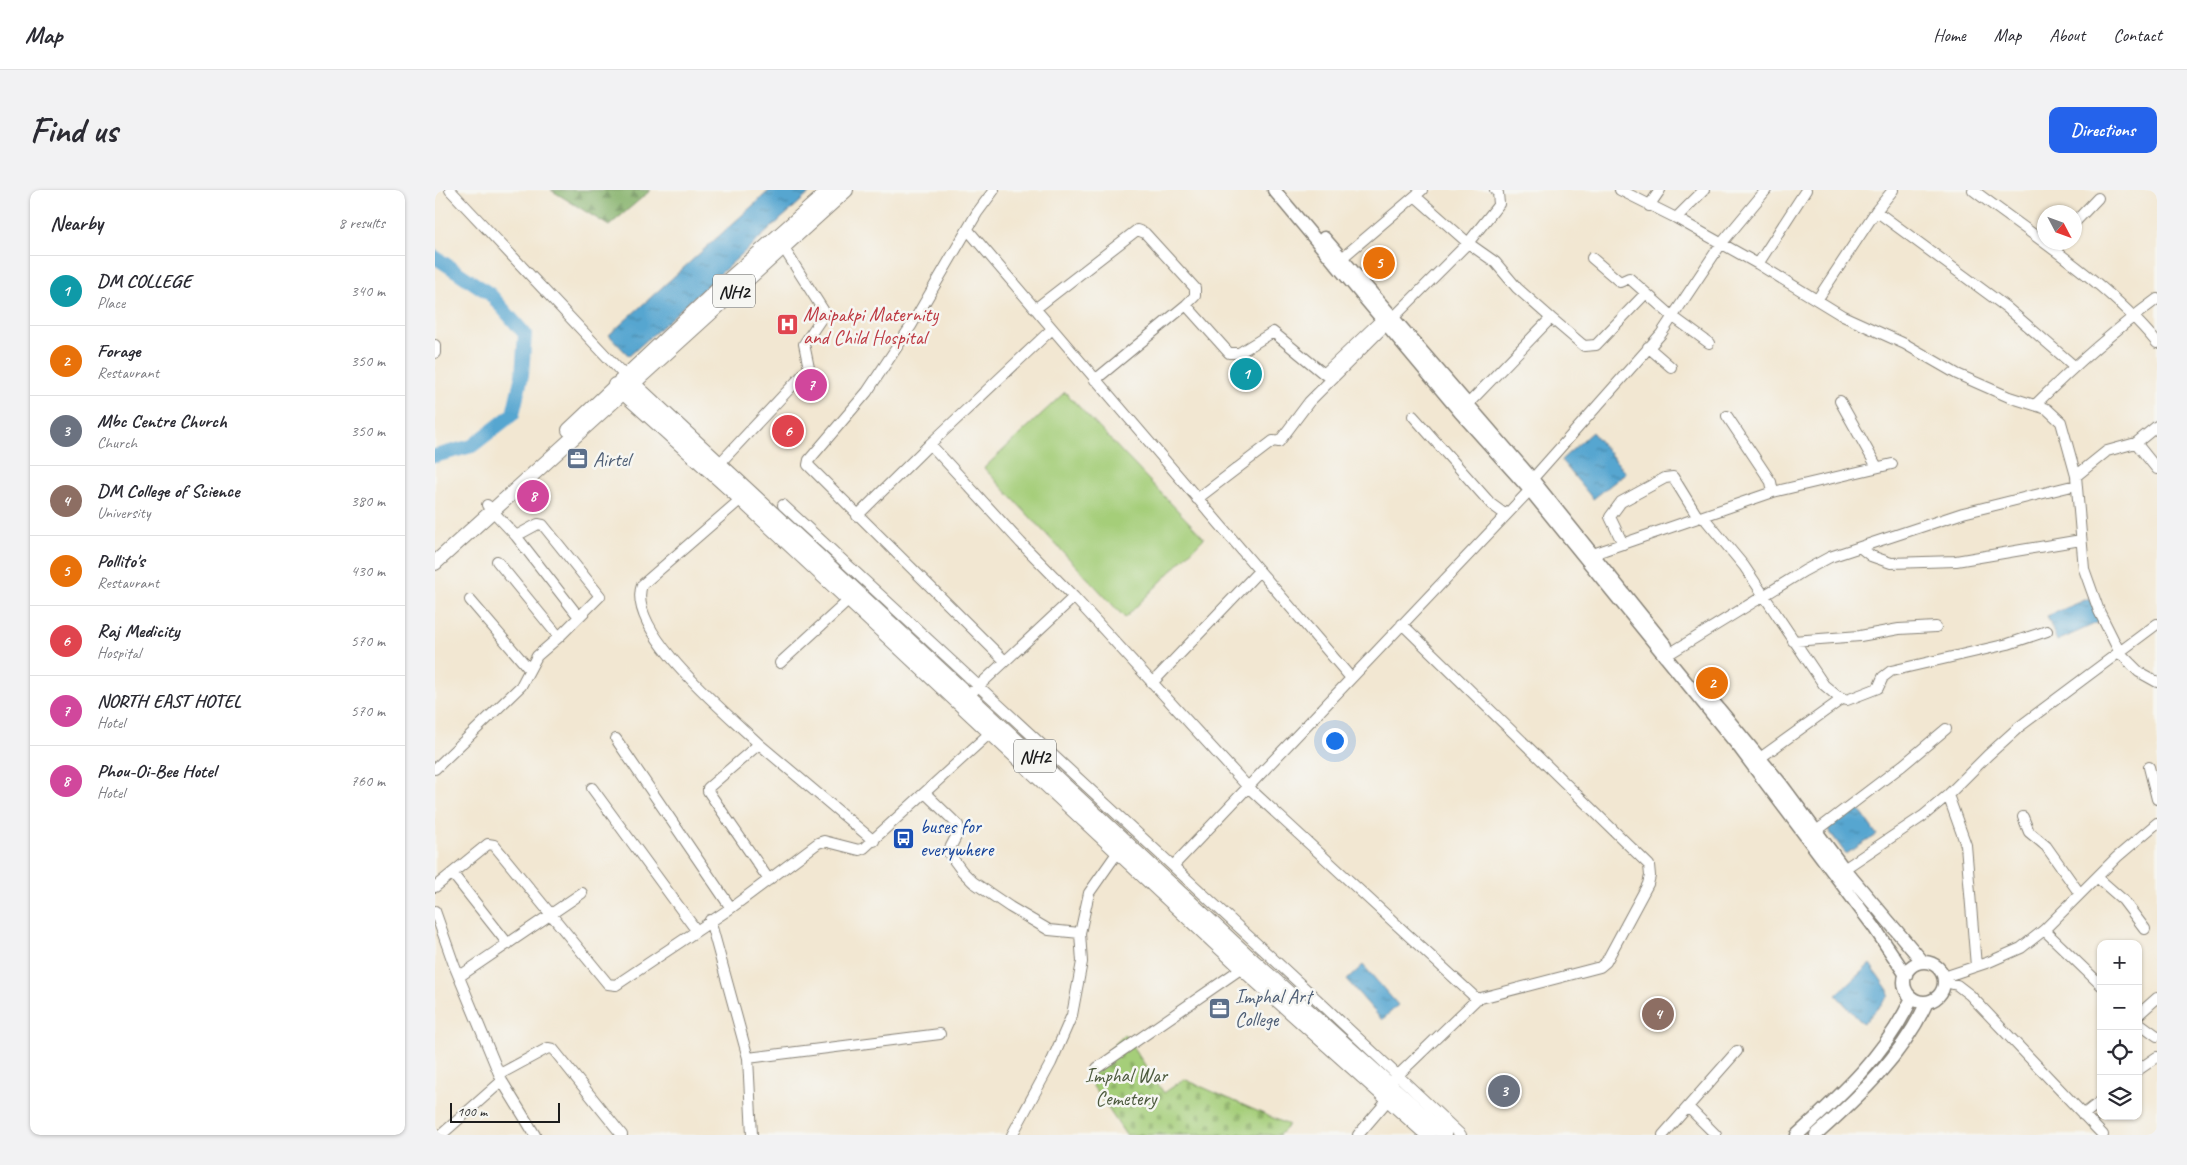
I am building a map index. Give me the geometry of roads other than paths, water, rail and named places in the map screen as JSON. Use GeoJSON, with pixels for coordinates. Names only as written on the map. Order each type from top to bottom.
{"type":"FeatureCollection","features":[{"type":"Feature","properties":{"kind":"highway","name":"NH2"},"geometry":{"type":"LineString","coordinates":[[623,385],[830,190]]}},
{"type":"Feature","properties":{"kind":"highway","name":"NH2"},"geometry":{"type":"LineString","coordinates":[[623,385],[847,190]]}},
{"type":"Feature","properties":{"kind":"highway","name":"NH2"},"geometry":{"type":"LineString","coordinates":[[623,385],[720,463],[991,732],[1251,959],[1394,1079],[1445,1135]]}},
{"type":"Feature","properties":{"kind":"highway","name":"NH2"},"geometry":{"type":"LineString","coordinates":[[623,385],[847,601],[896,636],[969,695],[1121,847],[1172,901],[1242,968],[1428,1135]]}},
{"type":"Feature","properties":{"kind":"highway"},"geometry":{"type":"LineString","coordinates":[[435,564],[490,508],[623,385]]}},
{"type":"Feature","properties":{"kind":"highway"},"geometry":{"type":"LineString","coordinates":[[435,552],[490,508]]}},
{"type":"Feature","properties":{"kind":"main road"},"geometry":{"type":"LineString","coordinates":[[1274,190],[1342,258],[1388,320],[1467,405],[1529,485],[1593,554],[1757,770],[1812,834]]}},
{"type":"Feature","properties":{"kind":"main road"},"geometry":{"type":"LineString","coordinates":[[1285,190],[1293,207],[1529,485],[1668,655],[1760,758],[1839,872],[1905,975]]}},
{"type":"Feature","properties":{"kind":"main road"},"geometry":{"type":"LineString","coordinates":[[1839,872],[1923,962],[1936,966],[1944,980],[1940,994],[1934,1000],[1927,1002],[1919,1002],[1911,998],[1906,992],[1904,983],[1905,975],[1910,968],[1923,962]]}},
{"type":"Feature","properties":{"kind":"main road"},"geometry":{"type":"LineString","coordinates":[[1797,1135],[1834,1102],[1872,1062],[1897,1027],[1911,998]]}},
{"type":"Feature","properties":{"kind":"main road"},"geometry":{"type":"LineString","coordinates":[[1816,1135],[1843,1110],[1893,1057],[1908,1038],[1927,1002]]}},
{"type":"Feature","properties":{"kind":"street"},"geometry":{"type":"LineString","coordinates":[[450,190],[623,385]]}},
{"type":"Feature","properties":{"kind":"street"},"geometry":{"type":"LineString","coordinates":[[994,190],[977,213],[911,326],[867,392],[809,460],[810,468],[1005,661]]}},
{"type":"Feature","properties":{"kind":"street"},"geometry":{"type":"LineString","coordinates":[[1620,190],[1676,218],[1758,264],[1843,316],[1905,344],[1957,374],[2009,397],[2047,409],[2061,422],[2076,481],[2085,568],[2099,611],[2120,653],[2139,672],[2157,682]]}},
{"type":"Feature","properties":{"kind":"street"},"geometry":{"type":"LineString","coordinates":[[1649,206],[1660,190]]}},
{"type":"Feature","properties":{"kind":"street"},"geometry":{"type":"LineString","coordinates":[[1676,218],[1704,190]]}},
{"type":"Feature","properties":{"kind":"street"},"geometry":{"type":"LineString","coordinates":[[1173,866],[1506,515],[1529,485],[1648,347],[1672,316],[1721,244],[1766,190]]}},
{"type":"Feature","properties":{"kind":"street"},"geometry":{"type":"LineString","coordinates":[[1758,264],[1806,190]]}},
{"type":"Feature","properties":{"kind":"street"},"geometry":{"type":"LineString","coordinates":[[1817,300],[1876,211],[1893,190]]}},
{"type":"Feature","properties":{"kind":"street"},"geometry":{"type":"LineString","coordinates":[[1973,190],[2037,234]]}},
{"type":"Feature","properties":{"kind":"street"},"geometry":{"type":"LineString","coordinates":[[1197,499],[1273,441],[1279,442],[1309,402],[1388,320],[1468,243],[1499,204],[1498,191]]}},
{"type":"Feature","properties":{"kind":"street"},"geometry":{"type":"LineString","coordinates":[[1342,258],[1419,193],[1468,243],[1495,262],[1517,288],[1584,346],[1596,345],[1646,293]]}},
{"type":"Feature","properties":{"kind":"street"},"geometry":{"type":"LineString","coordinates":[[2082,215],[2098,198]]}},
{"type":"Feature","properties":{"kind":"street"},"geometry":{"type":"LineString","coordinates":[[1876,211],[2006,307],[2074,366]]}},
{"type":"Feature","properties":{"kind":"street"},"geometry":{"type":"LineString","coordinates":[[968,230],[1351,678]]}},
{"type":"Feature","properties":{"kind":"street"},"geometry":{"type":"LineString","coordinates":[[1035,309],[1137,230],[1145,233],[1195,288],[1195,296],[1095,380]]}},
{"type":"Feature","properties":{"kind":"street"},"geometry":{"type":"LineString","coordinates":[[720,463],[809,368],[804,344],[825,313],[783,247]]}},
{"type":"Feature","properties":{"kind":"street"},"geometry":{"type":"LineString","coordinates":[[2059,250],[2134,316],[2157,344]]}},
{"type":"Feature","properties":{"kind":"street"},"geometry":{"type":"LineString","coordinates":[[1592,258],[1620,282],[1629,278],[1672,316],[1709,343]]}},
{"type":"Feature","properties":{"kind":"street"},"geometry":{"type":"LineString","coordinates":[[2035,405],[2074,366],[2157,299]]}},
{"type":"Feature","properties":{"kind":"street"},"geometry":{"type":"LineString","coordinates":[[1186,304],[1229,353],[1244,351],[1273,332],[1324,374],[1388,320]]}},
{"type":"Feature","properties":{"kind":"street"},"geometry":{"type":"LineString","coordinates":[[1467,405],[1551,318]]}},
{"type":"Feature","properties":{"kind":"street"},"geometry":{"type":"LineString","coordinates":[[857,516],[1052,329]]}},
{"type":"Feature","properties":{"kind":"street"},"geometry":{"type":"LineString","coordinates":[[435,345],[435,353]]}},
{"type":"Feature","properties":{"kind":"street"},"geometry":{"type":"LineString","coordinates":[[1648,347],[1671,367]]}},
{"type":"Feature","properties":{"kind":"street"},"geometry":{"type":"LineString","coordinates":[[1840,402],[1877,467]]}},
{"type":"Feature","properties":{"kind":"street"},"geometry":{"type":"LineString","coordinates":[[1413,416],[1491,504],[1506,515]]}},
{"type":"Feature","properties":{"kind":"street"},"geometry":{"type":"LineString","coordinates":[[1727,416],[1771,482],[1773,492]]}},
{"type":"Feature","properties":{"kind":"street"},"geometry":{"type":"LineString","coordinates":[[1668,655],[1830,557],[1963,513],[2076,481],[2107,451],[2135,443],[2157,426]]}},
{"type":"Feature","properties":{"kind":"street"},"geometry":{"type":"LineString","coordinates":[[2135,443],[2157,469]]}},
{"type":"Feature","properties":{"kind":"street"},"geometry":{"type":"LineString","coordinates":[[930,444],[1021,544],[1074,597],[1248,787],[1477,999]]}},
{"type":"Feature","properties":{"kind":"street"},"geometry":{"type":"LineString","coordinates":[[1593,554],[1697,516],[1773,492],[1892,464]]}},
{"type":"Feature","properties":{"kind":"street"},"geometry":{"type":"LineString","coordinates":[[1623,544],[1610,517],[1621,502],[1665,478],[1673,477],[1697,516],[1709,523],[1743,566],[1825,685],[1842,699]]}},
{"type":"Feature","properties":{"kind":"street"},"geometry":{"type":"LineString","coordinates":[[741,499],[641,584],[639,600],[652,631],[684,674],[759,744],[874,841]]}},
{"type":"Feature","properties":{"kind":"street"},"geometry":{"type":"LineString","coordinates":[[783,505],[1173,866],[1394,1079],[1461,1135]]}},
{"type":"Feature","properties":{"kind":"street"},"geometry":{"type":"LineString","coordinates":[[490,508],[516,536],[579,617]]}},
{"type":"Feature","properties":{"kind":"street"},"geometry":{"type":"LineString","coordinates":[[435,769],[521,686],[537,656],[599,597],[599,593],[541,524],[516,536]]}},
{"type":"Feature","properties":{"kind":"street"},"geometry":{"type":"LineString","coordinates":[[1861,548],[1871,556],[1891,564],[1956,561],[2081,540]]}},
{"type":"Feature","properties":{"kind":"street"},"geometry":{"type":"LineString","coordinates":[[497,561],[559,637]]}},
{"type":"Feature","properties":{"kind":"street"},"geometry":{"type":"LineString","coordinates":[[1152,683],[1259,571]]}},
{"type":"Feature","properties":{"kind":"street"},"geometry":{"type":"LineString","coordinates":[[969,695],[1074,597]]}},
{"type":"Feature","properties":{"kind":"street"},"geometry":{"type":"LineString","coordinates":[[470,600],[529,669]]}},
{"type":"Feature","properties":{"kind":"street"},"geometry":{"type":"LineString","coordinates":[[780,663],[847,601]]}},
{"type":"Feature","properties":{"kind":"street"},"geometry":{"type":"LineString","coordinates":[[1394,1079],[1477,999],[1593,969],[1603,964],[1648,884],[1650,870],[1649,865],[1402,624]]}},
{"type":"Feature","properties":{"kind":"street"},"geometry":{"type":"LineString","coordinates":[[1839,872],[1906,828],[1948,795],[2019,727],[2157,624]]}},
{"type":"Feature","properties":{"kind":"street"},"geometry":{"type":"LineString","coordinates":[[1793,641],[1860,636],[1899,629],[1936,627]]}},
{"type":"Feature","properties":{"kind":"street"},"geometry":{"type":"LineString","coordinates":[[1760,758],[1842,699],[1853,699],[1878,688],[1883,677],[1891,671],[2008,644],[2047,630]]}},
{"type":"Feature","properties":{"kind":"street"},"geometry":{"type":"LineString","coordinates":[[1812,834],[1903,765],[1946,729]]}},
{"type":"Feature","properties":{"kind":"street"},"geometry":{"type":"LineString","coordinates":[[435,887],[491,843],[498,848],[553,914],[608,984],[613,986],[710,920],[731,908],[821,842],[862,850],[991,732]]}},
{"type":"Feature","properties":{"kind":"street"},"geometry":{"type":"LineString","coordinates":[[616,739],[731,908]]}},
{"type":"Feature","properties":{"kind":"street"},"geometry":{"type":"LineString","coordinates":[[759,744],[708,788],[708,791],[769,880]]}},
{"type":"Feature","properties":{"kind":"street"},"geometry":{"type":"LineString","coordinates":[[2149,766],[2157,799]]}},
{"type":"Feature","properties":{"kind":"street"},"geometry":{"type":"LineString","coordinates":[[592,788],[696,930]]}},
{"type":"Feature","properties":{"kind":"street"},"geometry":{"type":"LineString","coordinates":[[925,793],[958,826],[959,831],[948,850],[949,854],[973,882],[1049,930],[1080,933]]}},
{"type":"Feature","properties":{"kind":"street"},"geometry":{"type":"LineString","coordinates":[[1948,795],[1966,845],[1976,966]]}},
{"type":"Feature","properties":{"kind":"street"},"geometry":{"type":"LineString","coordinates":[[2023,817],[2029,832],[2046,846],[2081,894]]}},
{"type":"Feature","properties":{"kind":"street"},"geometry":{"type":"LineString","coordinates":[[1944,980],[2021,948],[2044,930],[2117,857],[2155,829]]}},
{"type":"Feature","properties":{"kind":"street"},"geometry":{"type":"LineString","coordinates":[[1012,1135],[1051,1063],[1072,1014],[1082,962],[1080,933],[1089,893],[1121,847]]}},
{"type":"Feature","properties":{"kind":"street"},"geometry":{"type":"LineString","coordinates":[[452,874],[508,944]]}},
{"type":"Feature","properties":{"kind":"street"},"geometry":{"type":"LineString","coordinates":[[2097,878],[2123,900],[2145,929]]}},
{"type":"Feature","properties":{"kind":"street"},"geometry":{"type":"LineString","coordinates":[[460,976],[582,893]]}},
{"type":"Feature","properties":{"kind":"street"},"geometry":{"type":"LineString","coordinates":[[435,911],[454,965],[501,1078],[535,1135]]}},
{"type":"Feature","properties":{"kind":"street"},"geometry":{"type":"LineString","coordinates":[[710,920],[748,1058],[752,1135]]}},
{"type":"Feature","properties":{"kind":"street"},"geometry":{"type":"LineString","coordinates":[[2044,930],[2097,981]]}},
{"type":"Feature","properties":{"kind":"street"},"geometry":{"type":"LineString","coordinates":[[1097,1068],[1242,968]]}},
{"type":"Feature","properties":{"kind":"street"},"geometry":{"type":"LineString","coordinates":[[1944,980],[1957,985],[1970,995],[2103,1135]]}},
{"type":"Feature","properties":{"kind":"street"},"geometry":{"type":"LineString","coordinates":[[2142,1011],[2157,998]]}},
{"type":"Feature","properties":{"kind":"street"},"geometry":{"type":"LineString","coordinates":[[2142,1025],[2157,1036]]}},
{"type":"Feature","properties":{"kind":"street"},"geometry":{"type":"LineString","coordinates":[[748,1058],[940,1034]]}},
{"type":"Feature","properties":{"kind":"street"},"geometry":{"type":"LineString","coordinates":[[441,1135],[501,1078],[548,1048],[553,1049],[623,1135]]}},
{"type":"Feature","properties":{"kind":"street"},"geometry":{"type":"LineString","coordinates":[[1663,1135],[1737,1051]]}},
{"type":"Feature","properties":{"kind":"street"},"geometry":{"type":"LineString","coordinates":[[2142,1067],[2157,1057]]}},
{"type":"Feature","properties":{"kind":"street"},"geometry":{"type":"LineString","coordinates":[[1358,1135],[1388,1100]]}},
{"type":"Feature","properties":{"kind":"street"},"geometry":{"type":"LineString","coordinates":[[2083,1115],[2097,1104]]}},
{"type":"Feature","properties":{"kind":"street"},"geometry":{"type":"LineString","coordinates":[[1688,1107],[1716,1135]]}},
{"type":"Feature","properties":{"kind":"water"},"geometry":{"type":"Polygon","coordinates":[[[770,190],[813,190],[629,356],[609,335],[770,190]]]}},
{"type":"Feature","properties":{"kind":"water"},"geometry":{"type":"Polygon","coordinates":[[[1592,432],[1626,473],[1593,499],[1561,460],[1592,432]]]}},
{"type":"Feature","properties":{"kind":"water"},"geometry":{"type":"Polygon","coordinates":[[[2090,598],[2099,622],[2057,641],[2047,616],[2090,598]]]}},
{"type":"Feature","properties":{"kind":"water"},"geometry":{"type":"Polygon","coordinates":[[[1856,805],[1877,835],[1846,854],[1827,828],[1856,805]]]}},
{"type":"Feature","properties":{"kind":"water"},"geometry":{"type":"Polygon","coordinates":[[[1870,964],[1888,990],[1889,996],[1863,1024],[1836,995],[1870,964]]]}},
{"type":"Feature","properties":{"kind":"water"},"geometry":{"type":"Polygon","coordinates":[[[1363,965],[1398,1005],[1382,1020],[1347,980],[1363,965]]]}},
{"type":"Feature","properties":{"kind":"waterway"},"geometry":{"type":"LineString","coordinates":[[435,257],[490,294],[525,334],[522,375],[513,414],[472,446],[435,456]]}},
{"type":"Feature","properties":{"kind":"place","name":"Pollito's"},"geometry":{"type":"Point","coordinates":[1379,263]}},
{"type":"Feature","properties":{"kind":"place","name":"Maipakpi Maternity and Child Hospital"},"geometry":{"type":"Point","coordinates":[787,325]}},
{"type":"Feature","properties":{"kind":"place","name":"DM COLLEGE"},"geometry":{"type":"Point","coordinates":[1246,374]}},
{"type":"Feature","properties":{"kind":"place","name":"NORTH EAST HOTEL"},"geometry":{"type":"Point","coordinates":[811,385]}},
{"type":"Feature","properties":{"kind":"place","name":"Raj Medicity"},"geometry":{"type":"Point","coordinates":[788,431]}},
{"type":"Feature","properties":{"kind":"place","name":"Airtel"},"geometry":{"type":"Point","coordinates":[577,459]}},
{"type":"Feature","properties":{"kind":"place","name":"Phou-Oi-Bee Hotel"},"geometry":{"type":"Point","coordinates":[533,496]}},
{"type":"Feature","properties":{"kind":"place","name":"Forage"},"geometry":{"type":"Point","coordinates":[1712,683]}},
{"type":"Feature","properties":{"kind":"place","name":"buses for everywhere"},"geometry":{"type":"Point","coordinates":[904,838]}},
{"type":"Feature","properties":{"kind":"place","name":"Imphal Art College"},"geometry":{"type":"Point","coordinates":[1219,1008]}},
{"type":"Feature","properties":{"kind":"place","name":"DM College of Science"},"geometry":{"type":"Point","coordinates":[1658,1014]}},
{"type":"Feature","properties":{"kind":"place","name":"Mbc Centre Church"},"geometry":{"type":"Point","coordinates":[1504,1091]}},
{"type":"Feature","properties":{"kind":"park label","name":"Imphal War Cemetery"},"geometry":{"type":"Point","coordinates":[1126,1086]}}]}
